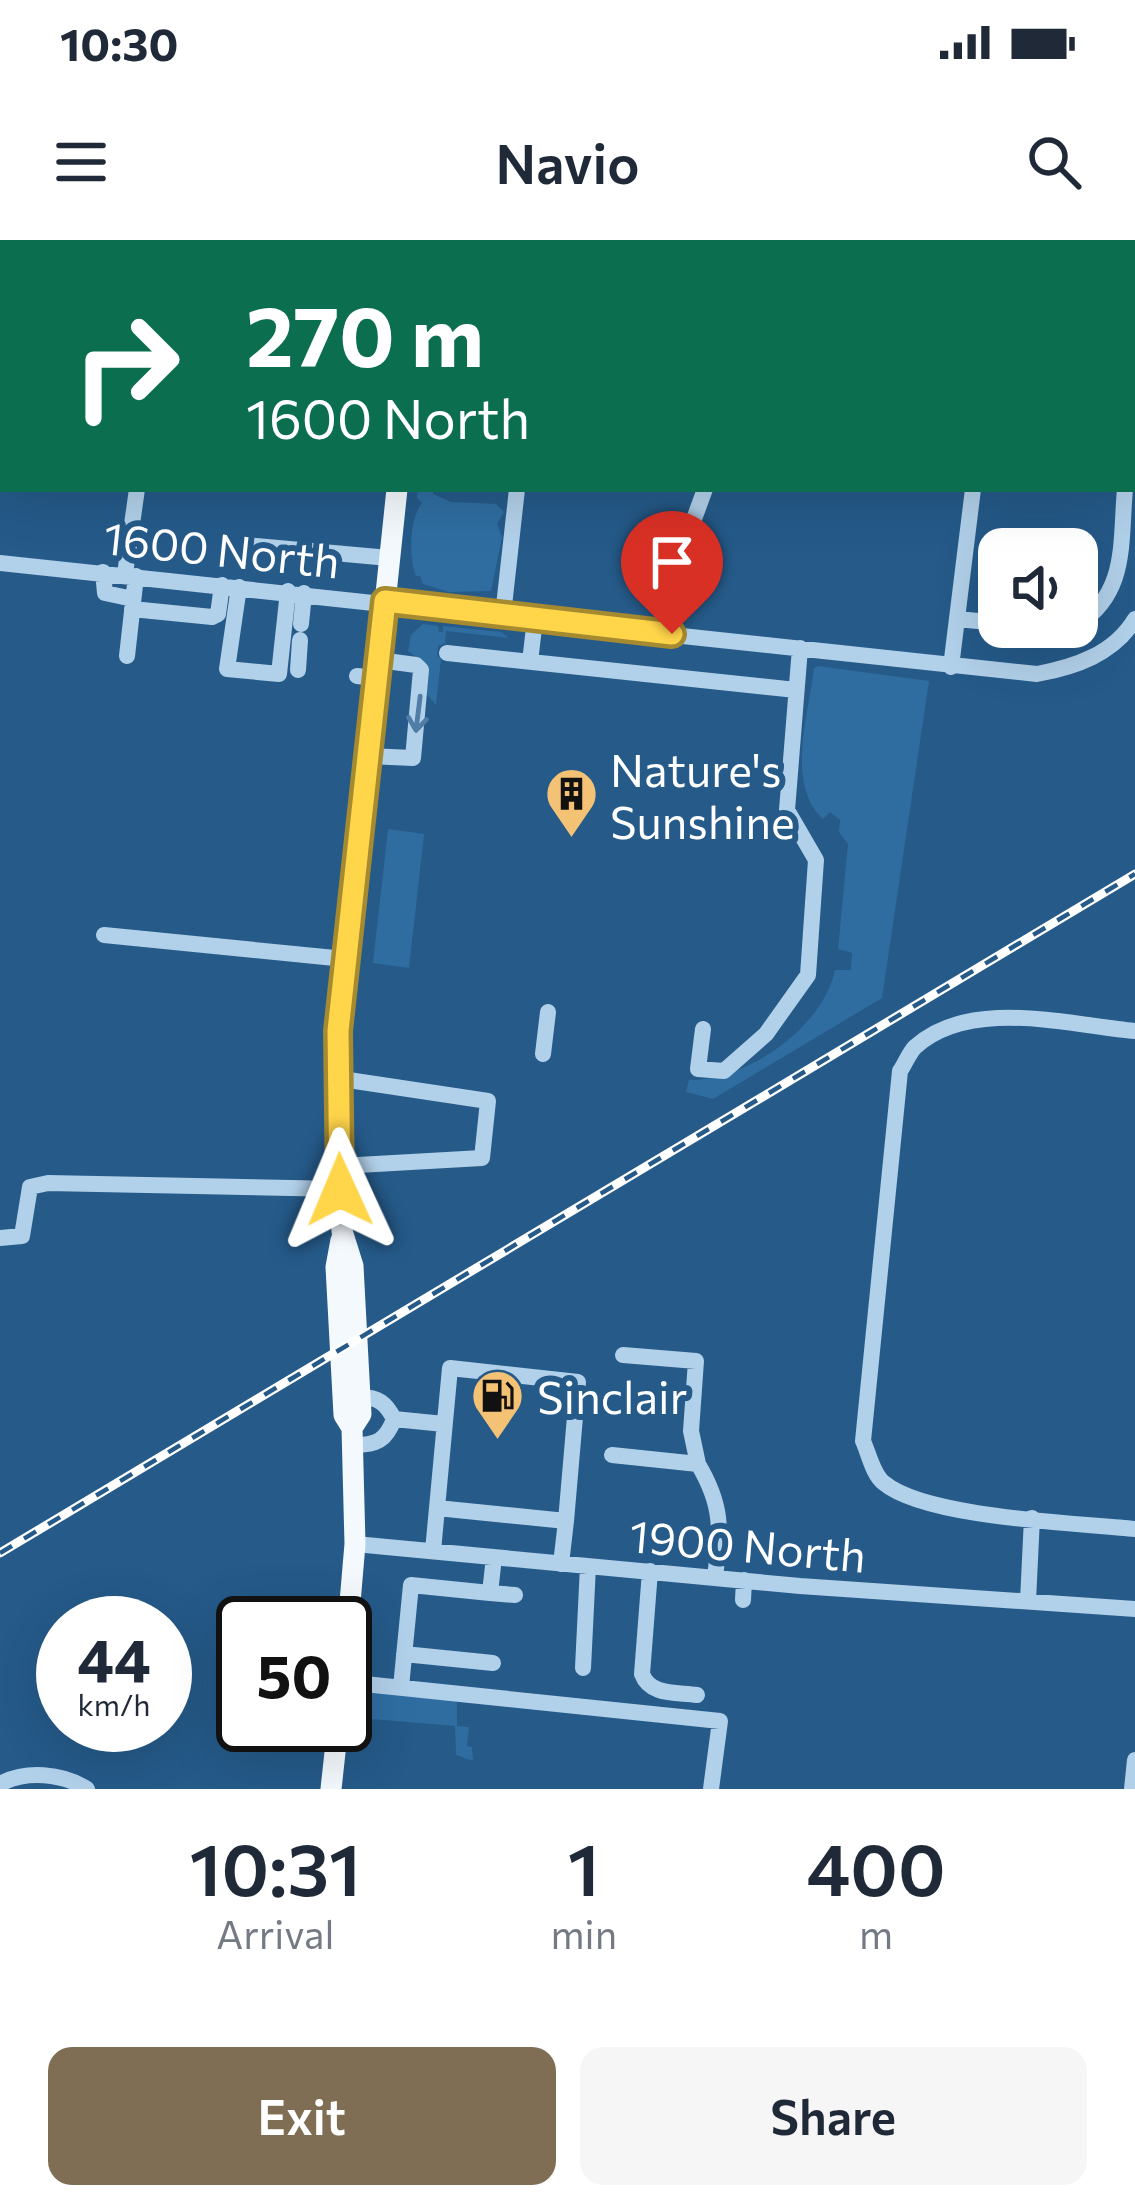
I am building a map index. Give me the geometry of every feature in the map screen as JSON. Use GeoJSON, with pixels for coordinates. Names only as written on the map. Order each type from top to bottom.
{"type":"FeatureCollection","features":[{"type":"Feature","properties":{"kind":"main road"},"geometry":{"type":"LineString","coordinates":[[351,1596],[356,1544],[353,1437],[344,1415],[340,1349],[336,1268],[342,1231],[335,1078],[368,756],[362,720],[385,601],[397,492]]}},
{"type":"Feature","properties":{"kind":"main road"},"geometry":{"type":"LineString","coordinates":[[342,1231],[353,1266],[361,1397],[353,1437]]}},
{"type":"Feature","properties":{"kind":"main road"},"geometry":{"type":"LineString","coordinates":[[332,1789],[335,1752]]}},
{"type":"Feature","properties":{"kind":"street"},"geometry":{"type":"LineString","coordinates":[[128,656],[137,492]]}},
{"type":"Feature","properties":{"kind":"street"},"geometry":{"type":"LineString","coordinates":[[503,615],[517,492]]}},
{"type":"Feature","properties":{"kind":"street"},"geometry":{"type":"LineString","coordinates":[[672,634],[680,560],[704,492]]}},
{"type":"Feature","properties":{"kind":"street"},"geometry":{"type":"LineString","coordinates":[[951,667],[973,492]]}},
{"type":"Feature","properties":{"kind":"street"},"geometry":{"type":"LineString","coordinates":[[1098,612],[1115,588],[1125,492]]}},
{"type":"Feature","properties":{"kind":"street"},"geometry":{"type":"LineString","coordinates":[[247,545],[389,558]]}},
{"type":"Feature","properties":{"kind":"street","name":"1600 North"},"geometry":{"type":"LineString","coordinates":[[0,563],[1037,674],[1087,662],[1135,620]]}},
{"type":"Feature","properties":{"kind":"street"},"geometry":{"type":"LineString","coordinates":[[103,572],[105,593],[133,604],[212,617],[218,614],[230,586]]}},
{"type":"Feature","properties":{"kind":"street"},"geometry":{"type":"LineString","coordinates":[[230,586],[227,669],[279,674],[296,592]]}},
{"type":"Feature","properties":{"kind":"street"},"geometry":{"type":"LineString","coordinates":[[296,592],[301,632],[298,670]]}},
{"type":"Feature","properties":{"kind":"street"},"geometry":{"type":"LineString","coordinates":[[957,619],[978,621]]}},
{"type":"Feature","properties":{"kind":"street"},"geometry":{"type":"LineString","coordinates":[[530,662],[535,620]]}},
{"type":"Feature","properties":{"kind":"street"},"geometry":{"type":"LineString","coordinates":[[703,1029],[698,1069],[724,1071],[766,1034],[808,975],[816,860],[787,810],[800,648]]}},
{"type":"Feature","properties":{"kind":"street"},"geometry":{"type":"LineString","coordinates":[[447,653],[796,690]]}},
{"type":"Feature","properties":{"kind":"street"},"geometry":{"type":"LineString","coordinates":[[368,756],[412,758],[421,693],[421,670],[416,665],[370,672]]}},
{"type":"Feature","properties":{"kind":"street"},"geometry":{"type":"LineString","coordinates":[[104,935],[345,959]]}},
{"type":"Feature","properties":{"kind":"street"},"geometry":{"type":"LineString","coordinates":[[543,1054],[548,1012]]}},
{"type":"Feature","properties":{"kind":"street"},"geometry":{"type":"LineString","coordinates":[[1135,1031],[997,1018],[953,1025],[914,1048],[900,1071],[863,1441],[880,1481],[910,1498],[1135,1529]]}},
{"type":"Feature","properties":{"kind":"street"},"geometry":{"type":"LineString","coordinates":[[335,1078],[488,1100],[482,1158],[340,1166]]}},
{"type":"Feature","properties":{"kind":"street"},"geometry":{"type":"LineString","coordinates":[[0,1238],[22,1237],[30,1187],[48,1183],[340,1190]]}},
{"type":"Feature","properties":{"kind":"street"},"geometry":{"type":"LineString","coordinates":[[623,1354],[696,1361],[691,1431],[698,1464],[716,1493],[721,1521],[715,1577]]}},
{"type":"Feature","properties":{"kind":"street"},"geometry":{"type":"LineString","coordinates":[[433,1551],[450,1368],[578,1382],[561,1564]]}},
{"type":"Feature","properties":{"kind":"street"},"geometry":{"type":"LineString","coordinates":[[353,1437],[375,1445],[389,1433],[394,1419],[374,1397],[361,1397]]}},
{"type":"Feature","properties":{"kind":"street"},"geometry":{"type":"LineString","coordinates":[[394,1419],[444,1424]]}},
{"type":"Feature","properties":{"kind":"street"},"geometry":{"type":"LineString","coordinates":[[612,1455],[698,1464]]}},
{"type":"Feature","properties":{"kind":"street"},"geometry":{"type":"LineString","coordinates":[[437,1508],[566,1521]]}},
{"type":"Feature","properties":{"kind":"street"},"geometry":{"type":"LineString","coordinates":[[1028,1601],[1033,1517]]}},
{"type":"Feature","properties":{"kind":"street","name":"1900 North"},"geometry":{"type":"LineString","coordinates":[[356,1544],[1135,1609]]}},
{"type":"Feature","properties":{"kind":"street"},"geometry":{"type":"LineString","coordinates":[[490,1593],[494,1557]]}},
{"type":"Feature","properties":{"kind":"street"},"geometry":{"type":"LineString","coordinates":[[583,1668],[588,1566]]}},
{"type":"Feature","properties":{"kind":"street"},"geometry":{"type":"LineString","coordinates":[[650,1571],[645,1682],[652,1689],[698,1695]]}},
{"type":"Feature","properties":{"kind":"street"},"geometry":{"type":"LineString","coordinates":[[743,1600],[745,1580]]}},
{"type":"Feature","properties":{"kind":"street"},"geometry":{"type":"LineString","coordinates":[[401,1687],[411,1585],[515,1595]]}},
{"type":"Feature","properties":{"kind":"street"},"geometry":{"type":"LineString","coordinates":[[404,1654],[494,1663]]}},
{"type":"Feature","properties":{"kind":"street"},"geometry":{"type":"LineString","coordinates":[[372,1684],[720,1721],[711,1789]]}},
{"type":"Feature","properties":{"kind":"street"},"geometry":{"type":"LineString","coordinates":[[1132,1789],[1135,1760]]}},
{"type":"Feature","properties":{"kind":"street"},"geometry":{"type":"LineString","coordinates":[[0,1784],[19,1774],[72,1780],[88,1789]]}},
{"type":"Feature","properties":{"kind":"shaded area"},"geometry":{"type":"Polygon","coordinates":[[[418,492],[433,492],[451,502],[496,504],[504,512],[497,524],[502,537],[491,591],[449,592],[423,584],[416,576],[411,548],[422,503],[418,492]]]}},
{"type":"Feature","properties":{"kind":"shaded area"},"geometry":{"type":"Polygon","coordinates":[[[423,624],[438,626],[439,632],[443,626],[501,632],[509,638],[446,631],[445,643],[438,646],[436,705],[427,695],[429,667],[408,651],[411,635],[423,624]]]}},
{"type":"Feature","properties":{"kind":"shaded area"},"geometry":{"type":"Polygon","coordinates":[[[814,668],[929,681],[882,998],[713,1099],[686,1092],[689,1080],[734,1071],[779,1047],[815,1012],[835,970],[851,970],[852,953],[838,949],[848,844],[839,832],[840,820],[830,812],[823,819],[811,804],[802,768],[814,668]]]}},
{"type":"Feature","properties":{"kind":"shaded area"},"geometry":{"type":"Polygon","coordinates":[[[388,829],[424,834],[409,968],[373,963],[388,829]]]}},
{"type":"Feature","properties":{"kind":"shaded area"},"geometry":{"type":"Polygon","coordinates":[[[372,1692],[457,1701],[457,1726],[469,1727],[467,1746],[472,1747],[473,1761],[456,1755],[455,1726],[372,1719],[372,1692]]]}},
{"type":"Feature","properties":{"kind":"railway"},"geometry":{"type":"LineString","coordinates":[[0,1553],[1135,874]]}},
{"type":"Feature","properties":{"kind":"place","name":"Nature's Sunshine"},"geometry":{"type":"Point","coordinates":[571,840]}},
{"type":"Feature","properties":{"kind":"place","name":"Sinclair"},"geometry":{"type":"Point","coordinates":[498,1441]}},
{"type":"Feature","properties":{"kind":"route"},"geometry":{"type":"LineString","coordinates":[[340,1190],[338,1031],[385,601],[672,634]]}}]}
